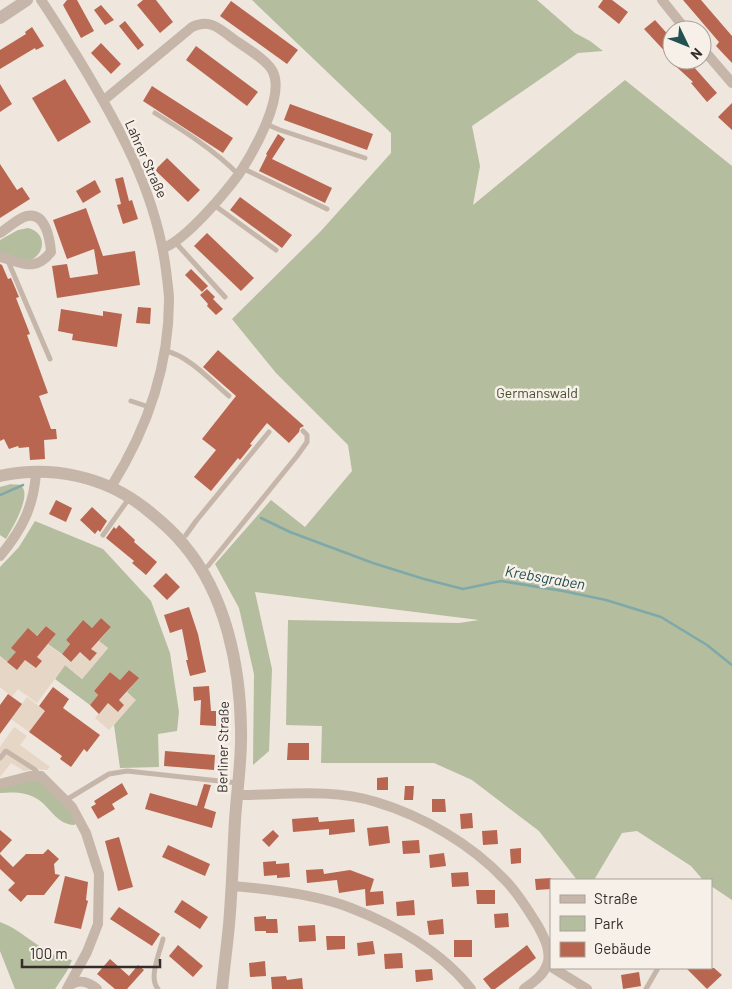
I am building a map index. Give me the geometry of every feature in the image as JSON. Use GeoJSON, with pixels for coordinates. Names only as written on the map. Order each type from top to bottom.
{"type":"FeatureCollection","features":[{"type":"Feature","properties":{"kind":"street"},"geometry":{"type":"LineString","coordinates":[[0,18],[27,0]]}},
{"type":"Feature","properties":{"kind":"street","name":"Lahrer Straße"},"geometry":{"type":"LineString","coordinates":[[41,0],[104,100],[146,186],[163,248],[169,299],[165,351],[160,377],[150,407],[122,468],[111,487]]}},
{"type":"Feature","properties":{"kind":"street"},"geometry":{"type":"LineString","coordinates":[[662,0],[678,20]]}},
{"type":"Feature","properties":{"kind":"street"},"geometry":{"type":"LineString","coordinates":[[104,100],[192,27],[201,22],[211,24],[223,31],[267,64],[274,72],[276,87],[272,108],[240,171],[213,204],[176,242],[163,248]]}},
{"type":"Feature","properties":{"kind":"street"},"geometry":{"type":"LineString","coordinates":[[712,60],[732,83]]}},
{"type":"Feature","properties":{"kind":"street"},"geometry":{"type":"LineString","coordinates":[[0,233],[26,216],[32,216],[44,224],[50,238],[51,252],[43,261],[30,265],[4,257]]}},
{"type":"Feature","properties":{"kind":"street"},"geometry":{"type":"LineString","coordinates":[[0,556],[21,526],[32,502],[36,472]]}},
{"type":"Feature","properties":{"kind":"street","name":"Berliner Straße"},"geometry":{"type":"LineString","coordinates":[[0,476],[36,472],[73,475],[96,480],[130,497],[163,522],[185,545],[202,571],[216,598],[230,645],[239,687],[242,730],[229,924],[222,989]]}},
{"type":"Feature","properties":{"kind":"street"},"geometry":{"type":"LineString","coordinates":[[0,784],[30,776],[41,776],[72,807],[86,833],[99,874],[98,924],[87,952],[68,987]]}},
{"type":"Feature","properties":{"kind":"street"},"geometry":{"type":"LineString","coordinates":[[238,789],[350,795],[377,802],[434,827],[472,852],[506,880],[527,909],[543,936],[550,959]]}},
{"type":"Feature","properties":{"kind":"street"},"geometry":{"type":"LineString","coordinates":[[231,886],[301,895],[351,907],[416,941],[440,958],[471,989]]}},
{"type":"Feature","properties":{"kind":"street"},"geometry":{"type":"LineString","coordinates":[[524,989],[550,967]]}},
{"type":"Feature","properties":{"kind":"street"},"geometry":{"type":"LineString","coordinates":[[556,969],[587,989]]}},
{"type":"Feature","properties":{"kind":"street"},"geometry":{"type":"LineString","coordinates":[[68,987],[78,981],[86,982],[97,989]]}},
{"type":"Feature","properties":{"kind":"lane"},"geometry":{"type":"LineString","coordinates":[[155,113],[240,171],[327,209]]}},
{"type":"Feature","properties":{"kind":"lane"},"geometry":{"type":"LineString","coordinates":[[265,124],[365,158]]}},
{"type":"Feature","properties":{"kind":"lane"},"geometry":{"type":"LineString","coordinates":[[213,204],[276,250]]}},
{"type":"Feature","properties":{"kind":"lane"},"geometry":{"type":"LineString","coordinates":[[176,242],[224,297]]}},
{"type":"Feature","properties":{"kind":"lane"},"geometry":{"type":"LineString","coordinates":[[4,257],[50,359]]}},
{"type":"Feature","properties":{"kind":"lane"},"geometry":{"type":"LineString","coordinates":[[165,351],[174,353],[191,363],[229,396]]}},
{"type":"Feature","properties":{"kind":"lane"},"geometry":{"type":"LineString","coordinates":[[131,402],[150,407]]}},
{"type":"Feature","properties":{"kind":"lane"},"geometry":{"type":"LineString","coordinates":[[202,571],[240,528],[252,509],[286,471],[307,442],[307,435],[303,431]]}},
{"type":"Feature","properties":{"kind":"lane"},"geometry":{"type":"LineString","coordinates":[[186,535],[245,466],[269,432]]}},
{"type":"Feature","properties":{"kind":"lane"},"geometry":{"type":"LineString","coordinates":[[103,535],[130,497]]}},
{"type":"Feature","properties":{"kind":"lane"},"geometry":{"type":"LineString","coordinates":[[0,758],[6,751],[34,769],[41,776]]}},
{"type":"Feature","properties":{"kind":"lane"},"geometry":{"type":"LineString","coordinates":[[66,800],[109,774],[127,771],[238,789]]}},
{"type":"Feature","properties":{"kind":"lane"},"geometry":{"type":"LineString","coordinates":[[158,989],[155,986],[154,970],[163,940]]}},
{"type":"Feature","properties":{"kind":"lane"},"geometry":{"type":"LineString","coordinates":[[646,989],[657,969]]}},
{"type":"Feature","properties":{"kind":"green space","name":"Germanswald"},"geometry":{"type":"Polygon","coordinates":[[[252,0],[537,0],[575,33],[603,51],[578,53],[472,126],[480,166],[473,205],[625,80],[732,166],[732,900],[712,887],[712,879],[702,879],[691,866],[637,831],[622,833],[595,879],[576,879],[539,831],[472,780],[434,763],[321,763],[322,726],[286,725],[288,620],[459,623],[479,620],[255,592],[272,669],[269,751],[253,765],[254,674],[239,608],[215,564],[271,500],[305,527],[352,471],[348,445],[276,373],[232,319],[320,232],[391,153],[391,133],[252,0]]]}},
{"type":"Feature","properties":{"kind":"green space"},"geometry":{"type":"Polygon","coordinates":[[[28,228],[39,234],[41,239],[41,249],[35,258],[29,261],[0,253],[0,240],[18,230],[28,228]]]}},
{"type":"Feature","properties":{"kind":"green space"},"geometry":{"type":"Polygon","coordinates":[[[11,484],[20,485],[24,489],[24,496],[20,512],[6,539],[0,535],[0,487],[11,484]]]}},
{"type":"Feature","properties":{"kind":"green space"},"geometry":{"type":"Polygon","coordinates":[[[35,521],[103,549],[151,601],[170,653],[179,712],[177,731],[158,734],[159,767],[120,768],[114,725],[135,700],[127,692],[138,678],[129,670],[120,680],[110,672],[94,691],[98,695],[90,705],[55,679],[65,665],[82,679],[108,648],[99,641],[111,627],[101,618],[92,628],[82,621],[66,640],[70,644],[62,654],[48,644],[56,634],[46,626],[7,662],[0,656],[0,567],[19,547],[35,521]]]}},
{"type":"Feature","properties":{"kind":"green space"},"geometry":{"type":"Polygon","coordinates":[[[33,780],[40,781],[78,818],[78,822],[74,825],[63,822],[39,800],[30,795],[0,793],[0,787],[33,780]]]}},
{"type":"Feature","properties":{"kind":"green space"},"geometry":{"type":"Polygon","coordinates":[[[0,922],[18,931],[53,954],[72,960],[55,989],[15,989],[0,951],[0,922]]]}},
{"type":"Feature","properties":{"kind":"shaded area"},"geometry":{"type":"Polygon","coordinates":[[[99,641],[108,648],[82,679],[65,665],[37,703],[18,689],[12,697],[0,687],[0,656],[17,670],[25,660],[36,668],[42,661],[37,657],[48,644],[71,662],[80,652],[91,660],[97,653],[91,649],[99,641]]]}},
{"type":"Feature","properties":{"kind":"shaded area"},"geometry":{"type":"Polygon","coordinates":[[[127,692],[136,700],[109,730],[95,718],[108,703],[118,712],[124,705],[119,700],[127,692]]]}},
{"type":"Feature","properties":{"kind":"shaded area"},"geometry":{"type":"Polygon","coordinates":[[[27,697],[45,711],[29,732],[11,719],[27,697]]]}},
{"type":"Feature","properties":{"kind":"shaded area"},"geometry":{"type":"Polygon","coordinates":[[[14,727],[27,736],[20,745],[50,767],[47,770],[34,769],[24,771],[11,763],[0,777],[0,747],[14,727]]]}},
{"type":"Feature","properties":{"kind":"building"},"geometry":{"type":"Polygon","coordinates":[[[67,0],[77,0],[94,31],[81,38],[63,5],[67,0]]]}},
{"type":"Feature","properties":{"kind":"building"},"geometry":{"type":"Polygon","coordinates":[[[143,0],[156,0],[173,22],[160,33],[137,5],[143,0]]]}},
{"type":"Feature","properties":{"kind":"building"},"geometry":{"type":"Polygon","coordinates":[[[603,0],[612,0],[628,12],[619,24],[598,7],[603,0]]]}},
{"type":"Feature","properties":{"kind":"building"},"geometry":{"type":"Polygon","coordinates":[[[683,0],[701,0],[732,36],[732,63],[716,46],[719,42],[712,34],[712,20],[700,20],[683,0]]]}},
{"type":"Feature","properties":{"kind":"building"},"geometry":{"type":"Polygon","coordinates":[[[231,1],[298,50],[287,64],[220,16],[231,1]]]}},
{"type":"Feature","properties":{"kind":"building"},"geometry":{"type":"Polygon","coordinates":[[[101,5],[114,20],[105,25],[94,10],[101,5]]]}},
{"type":"Feature","properties":{"kind":"building"},"geometry":{"type":"Polygon","coordinates":[[[655,20],[662,28],[662,48],[644,29],[655,20]]]}},
{"type":"Feature","properties":{"kind":"building"},"geometry":{"type":"Polygon","coordinates":[[[125,21],[144,45],[138,50],[119,26],[125,21]]]}},
{"type":"Feature","properties":{"kind":"building"},"geometry":{"type":"Polygon","coordinates":[[[32,27],[44,46],[36,50],[35,48],[0,69],[0,50],[26,34],[25,32],[32,27]]]}},
{"type":"Feature","properties":{"kind":"building"},"geometry":{"type":"Polygon","coordinates":[[[101,43],[121,64],[111,74],[91,53],[101,43]]]}},
{"type":"Feature","properties":{"kind":"building"},"geometry":{"type":"Polygon","coordinates":[[[196,46],[258,92],[247,106],[186,60],[196,46]]]}},
{"type":"Feature","properties":{"kind":"building"},"geometry":{"type":"Polygon","coordinates":[[[680,70],[697,70],[717,93],[707,102],[691,83],[693,82],[680,70]]]}},
{"type":"Feature","properties":{"kind":"building"},"geometry":{"type":"Polygon","coordinates":[[[65,79],[91,122],[58,142],[32,98],[65,79]]]}},
{"type":"Feature","properties":{"kind":"building"},"geometry":{"type":"Polygon","coordinates":[[[0,84],[12,104],[0,112],[0,84]]]}},
{"type":"Feature","properties":{"kind":"building"},"geometry":{"type":"Polygon","coordinates":[[[152,86],[233,138],[223,153],[143,101],[152,86]]]}},
{"type":"Feature","properties":{"kind":"building"},"geometry":{"type":"Polygon","coordinates":[[[732,103],[732,130],[718,117],[732,103]]]}},
{"type":"Feature","properties":{"kind":"building"},"geometry":{"type":"Polygon","coordinates":[[[290,104],[373,134],[367,150],[284,120],[290,104]]]}},
{"type":"Feature","properties":{"kind":"building"},"geometry":{"type":"Polygon","coordinates":[[[278,134],[285,139],[272,159],[332,188],[325,203],[259,171],[266,154],[278,134]]]}},
{"type":"Feature","properties":{"kind":"building"},"geometry":{"type":"Polygon","coordinates":[[[167,158],[200,190],[188,202],[155,170],[167,158]]]}},
{"type":"Feature","properties":{"kind":"building"},"geometry":{"type":"Polygon","coordinates":[[[0,164],[17,190],[22,187],[30,199],[0,218],[0,164]]]}},
{"type":"Feature","properties":{"kind":"building"},"geometry":{"type":"Polygon","coordinates":[[[123,177],[129,201],[132,200],[138,219],[123,224],[117,205],[121,204],[115,179],[123,177]]]}},
{"type":"Feature","properties":{"kind":"building"},"geometry":{"type":"Polygon","coordinates":[[[95,180],[101,192],[83,203],[76,191],[95,180]]]}},
{"type":"Feature","properties":{"kind":"building"},"geometry":{"type":"Polygon","coordinates":[[[240,197],[292,235],[282,248],[230,210],[240,197]]]}},
{"type":"Feature","properties":{"kind":"building"},"geometry":{"type":"Polygon","coordinates":[[[86,208],[103,256],[135,251],[140,285],[57,298],[52,266],[67,264],[70,278],[98,274],[94,249],[67,259],[53,220],[86,208]]]}},
{"type":"Feature","properties":{"kind":"building"},"geometry":{"type":"Polygon","coordinates":[[[207,233],[254,278],[241,291],[194,246],[207,233]]]}},
{"type":"Feature","properties":{"kind":"building"},"geometry":{"type":"Polygon","coordinates":[[[0,264],[8,279],[11,278],[19,297],[16,298],[30,334],[27,335],[48,393],[39,396],[51,429],[56,429],[57,439],[44,440],[45,459],[30,460],[29,447],[19,448],[18,446],[9,449],[4,439],[0,441],[0,264]]]}},
{"type":"Feature","properties":{"kind":"building"},"geometry":{"type":"Polygon","coordinates":[[[191,269],[208,286],[202,292],[185,275],[191,269]]]}},
{"type":"Feature","properties":{"kind":"building"},"geometry":{"type":"Polygon","coordinates":[[[207,289],[215,297],[213,299],[223,309],[216,315],[200,295],[207,289]]]}},
{"type":"Feature","properties":{"kind":"building"},"geometry":{"type":"Polygon","coordinates":[[[138,307],[151,308],[150,324],[136,323],[138,307]]]}},
{"type":"Feature","properties":{"kind":"building"},"geometry":{"type":"Polygon","coordinates":[[[61,309],[103,316],[103,311],[122,314],[117,347],[72,340],[73,334],[58,331],[61,309]]]}},
{"type":"Feature","properties":{"kind":"building"},"geometry":{"type":"Polygon","coordinates":[[[218,350],[304,426],[300,428],[299,432],[289,443],[267,423],[240,460],[238,458],[211,491],[194,477],[216,450],[202,439],[236,396],[203,367],[218,350]]]}},
{"type":"Feature","properties":{"kind":"building"},"geometry":{"type":"Polygon","coordinates":[[[56,500],[72,508],[66,522],[49,514],[56,500]]]}},
{"type":"Feature","properties":{"kind":"building"},"geometry":{"type":"Polygon","coordinates":[[[92,507],[107,521],[100,532],[98,530],[95,534],[80,520],[92,507]]]}},
{"type":"Feature","properties":{"kind":"building"},"geometry":{"type":"Polygon","coordinates":[[[119,525],[135,540],[134,542],[157,562],[146,575],[132,563],[134,561],[106,538],[114,527],[116,529],[119,525]]]}},
{"type":"Feature","properties":{"kind":"building"},"geometry":{"type":"Polygon","coordinates":[[[166,573],[180,587],[167,600],[153,586],[166,573]]]}},
{"type":"Feature","properties":{"kind":"building"},"geometry":{"type":"Polygon","coordinates":[[[189,607],[198,634],[206,672],[190,676],[182,629],[170,633],[164,615],[189,607]]]}},
{"type":"Feature","properties":{"kind":"building"},"geometry":{"type":"Polygon","coordinates":[[[101,618],[111,627],[91,649],[97,653],[90,661],[80,652],[71,662],[62,654],[70,644],[66,640],[83,620],[92,628],[101,618]]]}},
{"type":"Feature","properties":{"kind":"building"},"geometry":{"type":"Polygon","coordinates":[[[46,626],[56,634],[37,657],[42,661],[36,668],[25,660],[17,670],[7,662],[16,652],[11,648],[28,628],[37,636],[46,626]]]}},
{"type":"Feature","properties":{"kind":"building"},"geometry":{"type":"Polygon","coordinates":[[[129,670],[139,678],[119,700],[124,705],[118,712],[108,703],[99,714],[90,705],[98,695],[94,691],[110,672],[120,680],[129,670]]]}},
{"type":"Feature","properties":{"kind":"building"},"geometry":{"type":"Polygon","coordinates":[[[209,686],[211,711],[216,711],[216,726],[200,725],[201,700],[194,701],[193,687],[209,686]]]}},
{"type":"Feature","properties":{"kind":"building"},"geometry":{"type":"Polygon","coordinates":[[[53,687],[69,699],[63,708],[100,735],[87,752],[84,749],[71,767],[60,759],[62,756],[29,732],[45,711],[39,706],[53,687]]]}},
{"type":"Feature","properties":{"kind":"building"},"geometry":{"type":"Polygon","coordinates":[[[8,694],[22,704],[0,734],[0,705],[8,694]]]}},
{"type":"Feature","properties":{"kind":"building"},"geometry":{"type":"Polygon","coordinates":[[[288,743],[309,743],[309,760],[287,760],[288,743]]]}},
{"type":"Feature","properties":{"kind":"building"},"geometry":{"type":"Polygon","coordinates":[[[165,751],[215,755],[214,770],[164,766],[165,751]]]}},
{"type":"Feature","properties":{"kind":"building"},"geometry":{"type":"Polygon","coordinates":[[[388,777],[388,790],[377,790],[377,778],[388,777]]]}},
{"type":"Feature","properties":{"kind":"building"},"geometry":{"type":"Polygon","coordinates":[[[122,783],[128,794],[112,804],[115,809],[98,819],[91,807],[96,804],[94,801],[122,783]]]}},
{"type":"Feature","properties":{"kind":"building"},"geometry":{"type":"Polygon","coordinates":[[[204,784],[211,785],[204,808],[216,812],[212,828],[145,809],[150,793],[197,806],[204,784]]]}},
{"type":"Feature","properties":{"kind":"building"},"geometry":{"type":"Polygon","coordinates":[[[405,786],[414,786],[413,800],[404,800],[405,786]]]}},
{"type":"Feature","properties":{"kind":"building"},"geometry":{"type":"Polygon","coordinates":[[[432,799],[445,799],[446,812],[432,812],[432,799]]]}},
{"type":"Feature","properties":{"kind":"building"},"geometry":{"type":"Polygon","coordinates":[[[472,813],[473,828],[461,829],[460,814],[472,813]]]}},
{"type":"Feature","properties":{"kind":"building"},"geometry":{"type":"Polygon","coordinates":[[[318,817],[319,822],[354,819],[355,832],[329,835],[329,829],[293,832],[292,819],[318,817]]]}},
{"type":"Feature","properties":{"kind":"building"},"geometry":{"type":"Polygon","coordinates":[[[388,826],[390,843],[369,846],[367,828],[388,826]]]}},
{"type":"Feature","properties":{"kind":"building"},"geometry":{"type":"Polygon","coordinates":[[[0,830],[12,840],[0,853],[0,830]]]}},
{"type":"Feature","properties":{"kind":"building"},"geometry":{"type":"Polygon","coordinates":[[[273,830],[279,836],[269,847],[262,840],[273,830]]]}},
{"type":"Feature","properties":{"kind":"building"},"geometry":{"type":"Polygon","coordinates":[[[497,830],[498,844],[483,845],[482,831],[497,830]]]}},
{"type":"Feature","properties":{"kind":"building"},"geometry":{"type":"Polygon","coordinates":[[[119,837],[133,887],[118,891],[105,841],[119,837]]]}},
{"type":"Feature","properties":{"kind":"building"},"geometry":{"type":"Polygon","coordinates":[[[419,840],[420,853],[403,854],[402,841],[419,840]]]}},
{"type":"Feature","properties":{"kind":"building"},"geometry":{"type":"Polygon","coordinates":[[[168,845],[210,864],[205,876],[162,857],[168,845]]]}},
{"type":"Feature","properties":{"kind":"building"},"geometry":{"type":"Polygon","coordinates":[[[521,848],[521,863],[511,864],[510,849],[521,848]]]}},
{"type":"Feature","properties":{"kind":"building"},"geometry":{"type":"Polygon","coordinates":[[[48,849],[59,859],[54,864],[55,874],[60,875],[44,895],[27,895],[21,902],[8,890],[15,883],[0,869],[0,854],[13,867],[26,854],[43,854],[48,849]]]}},
{"type":"Feature","properties":{"kind":"building"},"geometry":{"type":"Polygon","coordinates":[[[444,853],[446,866],[430,868],[429,855],[444,853]]]}},
{"type":"Feature","properties":{"kind":"building"},"geometry":{"type":"Polygon","coordinates":[[[276,861],[276,864],[289,863],[290,877],[264,876],[263,862],[276,861]]]}},
{"type":"Feature","properties":{"kind":"building"},"geometry":{"type":"Polygon","coordinates":[[[323,869],[324,874],[350,870],[374,879],[370,892],[383,891],[384,904],[366,906],[365,889],[339,893],[337,880],[307,883],[306,870],[323,869]]]}},
{"type":"Feature","properties":{"kind":"building"},"geometry":{"type":"Polygon","coordinates":[[[468,872],[469,886],[452,887],[451,873],[468,872]]]}},
{"type":"Feature","properties":{"kind":"building"},"geometry":{"type":"Polygon","coordinates":[[[65,876],[88,882],[86,900],[88,901],[81,929],[54,923],[65,876]]]}},
{"type":"Feature","properties":{"kind":"building"},"geometry":{"type":"Polygon","coordinates":[[[551,878],[550,889],[536,890],[535,879],[551,878]]]}},
{"type":"Feature","properties":{"kind":"building"},"geometry":{"type":"Polygon","coordinates":[[[476,890],[495,890],[495,904],[477,904],[476,890]]]}},
{"type":"Feature","properties":{"kind":"building"},"geometry":{"type":"Polygon","coordinates":[[[182,900],[208,917],[200,929],[174,912],[182,900]]]}},
{"type":"Feature","properties":{"kind":"building"},"geometry":{"type":"Polygon","coordinates":[[[414,900],[415,915],[397,916],[396,902],[414,900]]]}},
{"type":"Feature","properties":{"kind":"building"},"geometry":{"type":"Polygon","coordinates":[[[119,907],[160,934],[152,946],[110,919],[119,907]]]}},
{"type":"Feature","properties":{"kind":"building"},"geometry":{"type":"Polygon","coordinates":[[[508,913],[509,927],[495,928],[494,914],[508,913]]]}},
{"type":"Feature","properties":{"kind":"building"},"geometry":{"type":"Polygon","coordinates":[[[266,916],[266,919],[277,919],[278,933],[255,931],[254,917],[266,916]]]}},
{"type":"Feature","properties":{"kind":"building"},"geometry":{"type":"Polygon","coordinates":[[[443,919],[444,934],[429,935],[427,921],[443,919]]]}},
{"type":"Feature","properties":{"kind":"building"},"geometry":{"type":"Polygon","coordinates":[[[315,925],[316,941],[299,942],[298,926],[315,925]]]}},
{"type":"Feature","properties":{"kind":"building"},"geometry":{"type":"Polygon","coordinates":[[[326,936],[345,936],[345,949],[327,950],[326,936]]]}},
{"type":"Feature","properties":{"kind":"building"},"geometry":{"type":"Polygon","coordinates":[[[454,940],[472,940],[472,957],[454,957],[454,940]]]}},
{"type":"Feature","properties":{"kind":"building"},"geometry":{"type":"Polygon","coordinates":[[[373,941],[375,954],[358,956],[357,943],[373,941]]]}},
{"type":"Feature","properties":{"kind":"building"},"geometry":{"type":"Polygon","coordinates":[[[178,945],[203,966],[193,977],[169,956],[178,945]]]}},
{"type":"Feature","properties":{"kind":"building"},"geometry":{"type":"Polygon","coordinates":[[[527,945],[536,958],[495,989],[491,989],[483,979],[527,945]]]}},
{"type":"Feature","properties":{"kind":"building"},"geometry":{"type":"Polygon","coordinates":[[[402,953],[403,968],[385,969],[384,954],[402,953]]]}},
{"type":"Feature","properties":{"kind":"building"},"geometry":{"type":"Polygon","coordinates":[[[110,959],[129,976],[138,965],[144,970],[127,989],[115,989],[97,974],[110,959]]]}},
{"type":"Feature","properties":{"kind":"building"},"geometry":{"type":"Polygon","coordinates":[[[265,961],[266,976],[250,977],[249,963],[265,961]]]}},
{"type":"Feature","properties":{"kind":"building"},"geometry":{"type":"Polygon","coordinates":[[[714,968],[722,975],[707,989],[687,969],[714,968]]]}},
{"type":"Feature","properties":{"kind":"building"},"geometry":{"type":"Polygon","coordinates":[[[432,969],[433,980],[416,982],[415,970],[432,969]]]}},
{"type":"Feature","properties":{"kind":"building"},"geometry":{"type":"Polygon","coordinates":[[[639,972],[641,986],[623,989],[621,975],[639,972]]]}},
{"type":"Feature","properties":{"kind":"building"},"geometry":{"type":"Polygon","coordinates":[[[286,976],[287,980],[302,978],[303,989],[272,989],[271,977],[286,976]]]}},
{"type":"Feature","properties":{"kind":"waterway","name":"Krebsgraben"},"geometry":{"type":"LineString","coordinates":[[0,495],[23,485]]}},
{"type":"Feature","properties":{"kind":"waterway","name":"Krebsgraben"},"geometry":{"type":"LineString","coordinates":[[261,518],[290,532],[373,563],[463,589],[501,581],[606,600],[661,617],[707,645],[732,665]]}}]}
